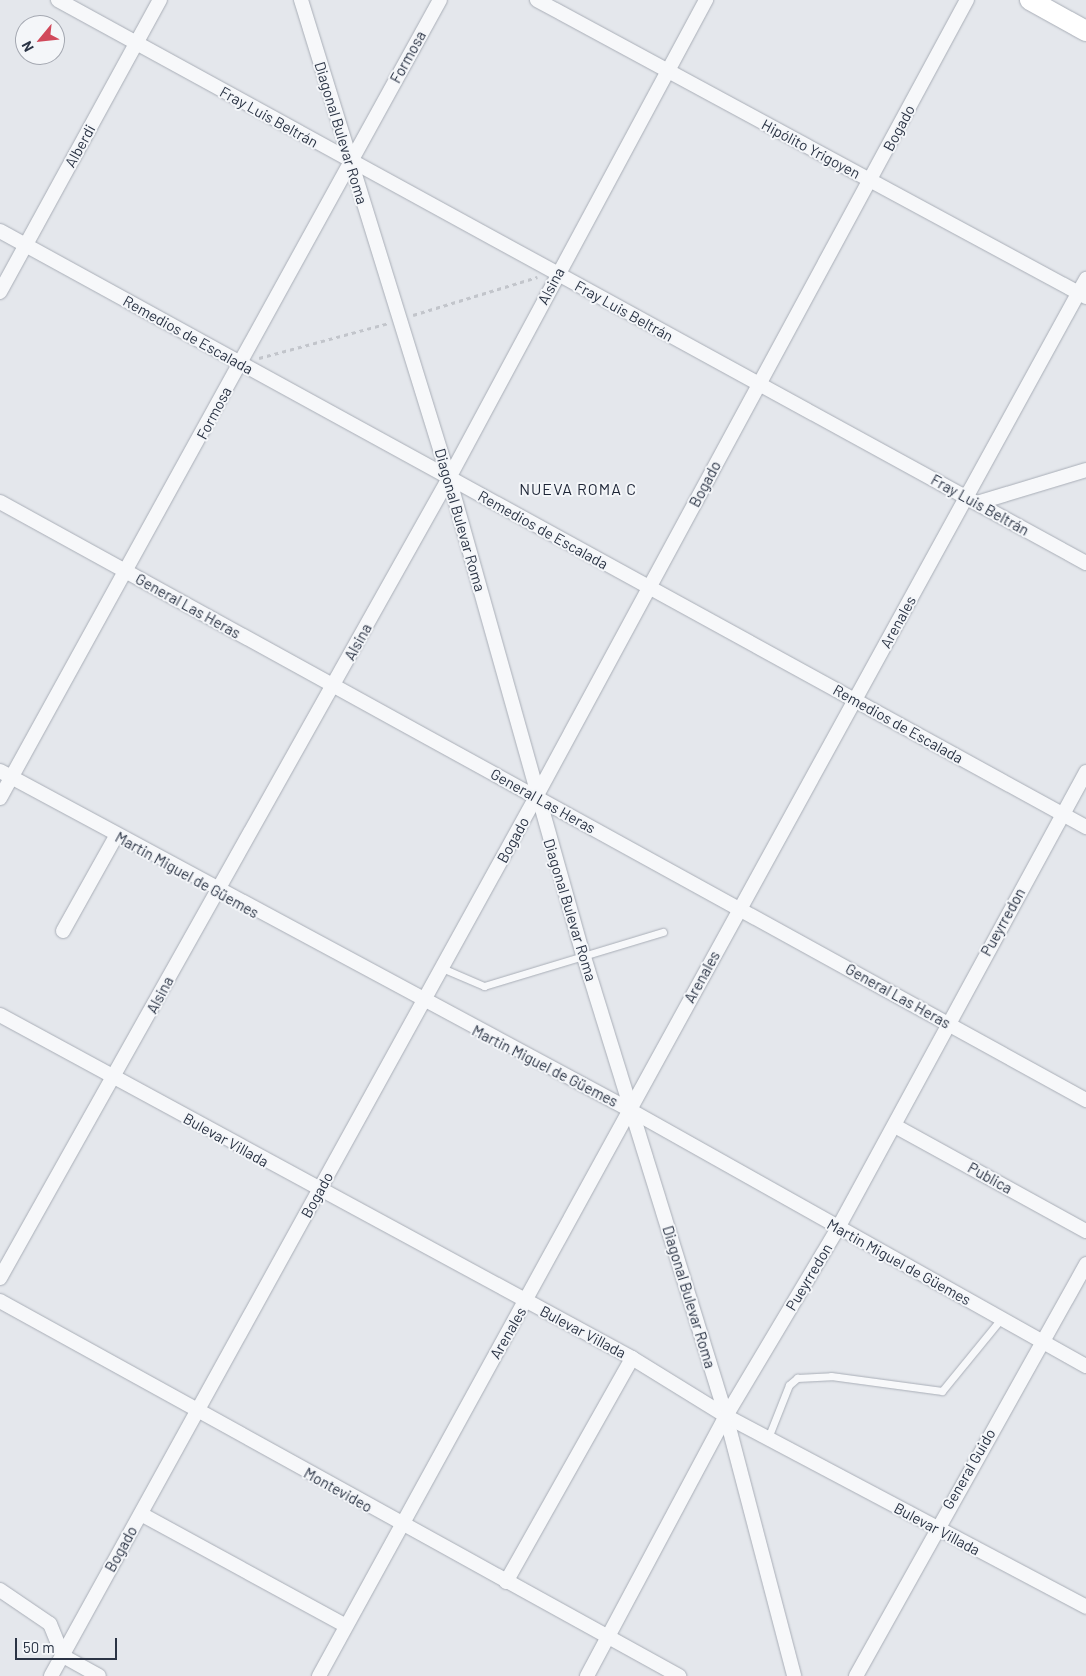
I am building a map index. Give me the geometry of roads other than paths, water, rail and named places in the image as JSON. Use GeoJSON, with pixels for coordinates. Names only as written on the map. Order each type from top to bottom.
{"type":"FeatureCollection","features":[{"type":"Feature","properties":{"kind":"main road"},"geometry":{"type":"LineString","coordinates":[[1030,0],[1086,31]]}},
{"type":"Feature","properties":{"kind":"street","name":"Fray Luis Beltrán"},"geometry":{"type":"LineString","coordinates":[[58,0],[350,163],[1086,563]]}},
{"type":"Feature","properties":{"kind":"street","name":"Alberdi"},"geometry":{"type":"LineString","coordinates":[[0,292],[160,0]]}},
{"type":"Feature","properties":{"kind":"street","name":"Diagonal Bulevar Roma"},"geometry":{"type":"LineString","coordinates":[[301,0],[449,478],[536,797],[630,1110],[726,1416],[794,1676]]}},
{"type":"Feature","properties":{"kind":"street","name":"Formosa"},"geometry":{"type":"LineString","coordinates":[[0,798],[4,776],[128,573],[240,364],[440,0]]}},
{"type":"Feature","properties":{"kind":"street","name":"Hipólito Yrigoyen"},"geometry":{"type":"LineString","coordinates":[[537,0],[1082,295]]}},
{"type":"Feature","properties":{"kind":"street","name":"Alsina"},"geometry":{"type":"LineString","coordinates":[[0,1278],[115,1078],[216,891],[333,687],[449,478],[706,0]]}},
{"type":"Feature","properties":{"kind":"street","name":"Bogado"},"geometry":{"type":"LineString","coordinates":[[51,1676],[424,1003],[648,588],[872,181],[967,0]]}},
{"type":"Feature","properties":{"kind":"street","name":"Remedios de Escalada"},"geometry":{"type":"LineString","coordinates":[[0,231],[1086,827]]}},
{"type":"Feature","properties":{"kind":"street","name":"Arenales"},"geometry":{"type":"LineString","coordinates":[[319,1676],[399,1524],[526,1301],[853,700],[972,501],[1082,295],[1086,278]]}},
{"type":"Feature","properties":{"kind":"street"},"geometry":{"type":"LineString","coordinates":[[972,501],[1086,470]]}},
{"type":"Feature","properties":{"kind":"street","name":"General Las Heras"},"geometry":{"type":"LineString","coordinates":[[0,502],[1086,1100]]}},
{"type":"Feature","properties":{"kind":"street","name":"Pueyrredon"},"geometry":{"type":"LineString","coordinates":[[587,1676],[726,1416],[838,1228],[1086,772]]}},
{"type":"Feature","properties":{"kind":"street","name":"Martin Miguel de Güemes"},"geometry":{"type":"LineString","coordinates":[[4,776],[424,1003],[630,1110],[1086,1366]]}},
{"type":"Feature","properties":{"kind":"street"},"geometry":{"type":"LineString","coordinates":[[64,931],[116,836]]}},
{"type":"Feature","properties":{"kind":"street","name":"Bulevar Villada"},"geometry":{"type":"LineString","coordinates":[[0,1015],[319,1191],[632,1358],[726,1416],[1086,1608]]}},
{"type":"Feature","properties":{"kind":"street","name":"Publica"},"geometry":{"type":"LineString","coordinates":[[895,1126],[1086,1231]]}},
{"type":"Feature","properties":{"kind":"street","name":"General Guido"},"geometry":{"type":"LineString","coordinates":[[856,1676],[935,1528],[1086,1264]]}},
{"type":"Feature","properties":{"kind":"street","name":"Montevideo"},"geometry":{"type":"LineString","coordinates":[[0,1301],[399,1524],[679,1676]]}},
{"type":"Feature","properties":{"kind":"street"},"geometry":{"type":"LineString","coordinates":[[506,1582],[632,1358]]}},
{"type":"Feature","properties":{"kind":"street"},"geometry":{"type":"LineString","coordinates":[[141,1514],[345,1625]]}},
{"type":"Feature","properties":{"kind":"street"},"geometry":{"type":"LineString","coordinates":[[0,1590],[50,1624],[63,1656],[100,1676]]}},
{"type":"Feature","properties":{"kind":"lane"},"geometry":{"type":"LineString","coordinates":[[442,968],[484,986],[663,932]]}},
{"type":"Feature","properties":{"kind":"lane"},"geometry":{"type":"LineString","coordinates":[[768,1438],[789,1386],[797,1378],[831,1376],[942,1391],[1001,1319]]}},
{"type":"Feature","properties":{"kind":"district","name":"NUEVA ROMA C"},"geometry":{"type":"Point","coordinates":[578,489]}}]}
